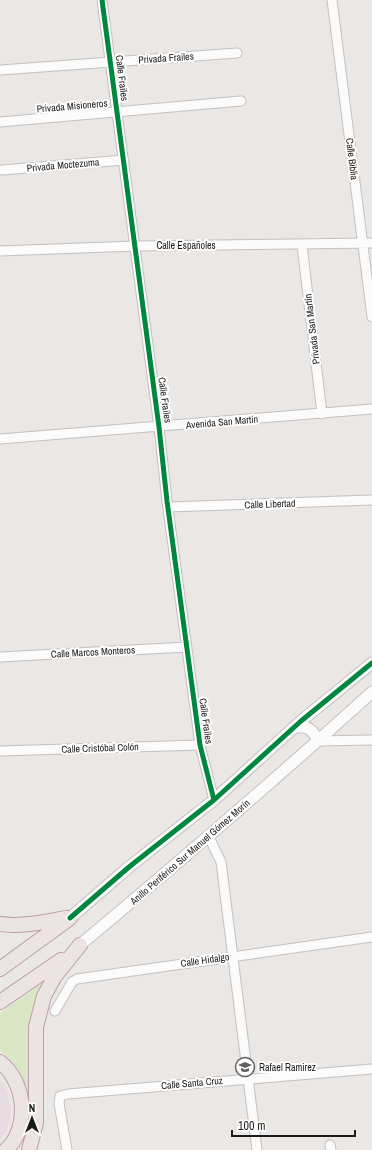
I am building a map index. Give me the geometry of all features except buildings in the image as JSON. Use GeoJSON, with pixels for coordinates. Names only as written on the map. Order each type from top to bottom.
{"type":"FeatureCollection","features":[{"type":"Feature","properties":{"kind":"highway"},"geometry":{"type":"LineString","coordinates":[[0,924],[10,925],[39,923],[70,918]]}},
{"type":"Feature","properties":{"kind":"highway"},"geometry":{"type":"LineString","coordinates":[[0,969],[70,918]]}},
{"type":"Feature","properties":{"kind":"highway"},"geometry":{"type":"LineString","coordinates":[[29,1150],[36,1123],[36,1027],[44,996],[55,976],[80,945]]}},
{"type":"Feature","properties":{"kind":"highway","name":"Anillo Periférico Sur Manuel Gómez Morín"},"geometry":{"type":"LineString","coordinates":[[0,1002],[80,945]]}},
{"type":"Feature","properties":{"kind":"highway"},"geometry":{"type":"LineString","coordinates":[[0,1062],[18,1084],[22,1105],[20,1128],[10,1146],[6,1150]]}},
{"type":"Feature","properties":{"kind":"street","name":"Calle Frailes"},"geometry":{"type":"LineString","coordinates":[[102,0],[200,745],[214,800]]}},
{"type":"Feature","properties":{"kind":"street","name":"Calle Biblia"},"geometry":{"type":"LineString","coordinates":[[332,0],[372,317]]}},
{"type":"Feature","properties":{"kind":"street","name":"Privada Frailes"},"geometry":{"type":"LineString","coordinates":[[0,70],[237,53]]}},
{"type":"Feature","properties":{"kind":"street","name":"Privada Misioneros"},"geometry":{"type":"LineString","coordinates":[[0,122],[241,101]]}},
{"type":"Feature","properties":{"kind":"street","name":"Privada Moctezuma"},"geometry":{"type":"LineString","coordinates":[[2,170],[124,160]]}},
{"type":"Feature","properties":{"kind":"street","name":"Calle Españoles"},"geometry":{"type":"LineString","coordinates":[[0,251],[135,246],[372,243]]}},
{"type":"Feature","properties":{"kind":"street","name":"Privada San Martín"},"geometry":{"type":"LineString","coordinates":[[302,245],[322,414]]}},
{"type":"Feature","properties":{"kind":"street","name":"Avenida San Martín"},"geometry":{"type":"LineString","coordinates":[[0,439],[372,410]]}},
{"type":"Feature","properties":{"kind":"street","name":"Calle Libertad"},"geometry":{"type":"LineString","coordinates":[[168,507],[372,500]]}},
{"type":"Feature","properties":{"kind":"street","name":"Calle Marcos Monteros"},"geometry":{"type":"LineString","coordinates":[[0,657],[187,647]]}},
{"type":"Feature","properties":{"kind":"street"},"geometry":{"type":"LineString","coordinates":[[70,918],[129,867],[214,800],[293,728],[372,663]]}},
{"type":"Feature","properties":{"kind":"street","name":"Anillo Periférico Sur Manuel Gómez Morín"},"geometry":{"type":"LineString","coordinates":[[80,945],[209,837],[372,692]]}},
{"type":"Feature","properties":{"kind":"street"},"geometry":{"type":"LineString","coordinates":[[293,728],[303,726],[308,727],[314,733],[318,741],[372,740]]}},
{"type":"Feature","properties":{"kind":"street","name":"Calle Cristóbal Colón"},"geometry":{"type":"LineString","coordinates":[[0,751],[200,745]]}},
{"type":"Feature","properties":{"kind":"street"},"geometry":{"type":"LineString","coordinates":[[209,837],[221,862],[257,1150]]}},
{"type":"Feature","properties":{"kind":"street","name":"Calle Hidalgo"},"geometry":{"type":"LineString","coordinates":[[55,1011],[72,982],[76,979],[372,937]]}},
{"type":"Feature","properties":{"kind":"street","name":"Calle Santa Cruz"},"geometry":{"type":"LineString","coordinates":[[67,1150],[59,1103],[60,1096],[68,1094],[372,1068]]}},
{"type":"Feature","properties":{"kind":"shaded area"},"geometry":{"type":"Polygon","coordinates":[[[0,1080],[5,1085],[10,1100],[11,1116],[6,1132],[0,1139],[0,1080]]]}},
{"type":"Feature","properties":{"kind":"green space"},"geometry":{"type":"Polygon","coordinates":[[[46,980],[29,1025],[28,1089],[13,1063],[0,1051],[0,1013],[46,980]]]}},
{"type":"Feature","properties":{"kind":"cycle path"},"geometry":{"type":"LineString","coordinates":[[102,0],[200,745],[214,800]]}},
{"type":"Feature","properties":{"kind":"cycle path"},"geometry":{"type":"LineString","coordinates":[[70,918],[129,867],[214,800],[301,721],[372,663]]}},
{"type":"Feature","properties":{"kind":"place","name":"Rafael Ramirez"},"geometry":{"type":"Point","coordinates":[245,1067]}}]}
